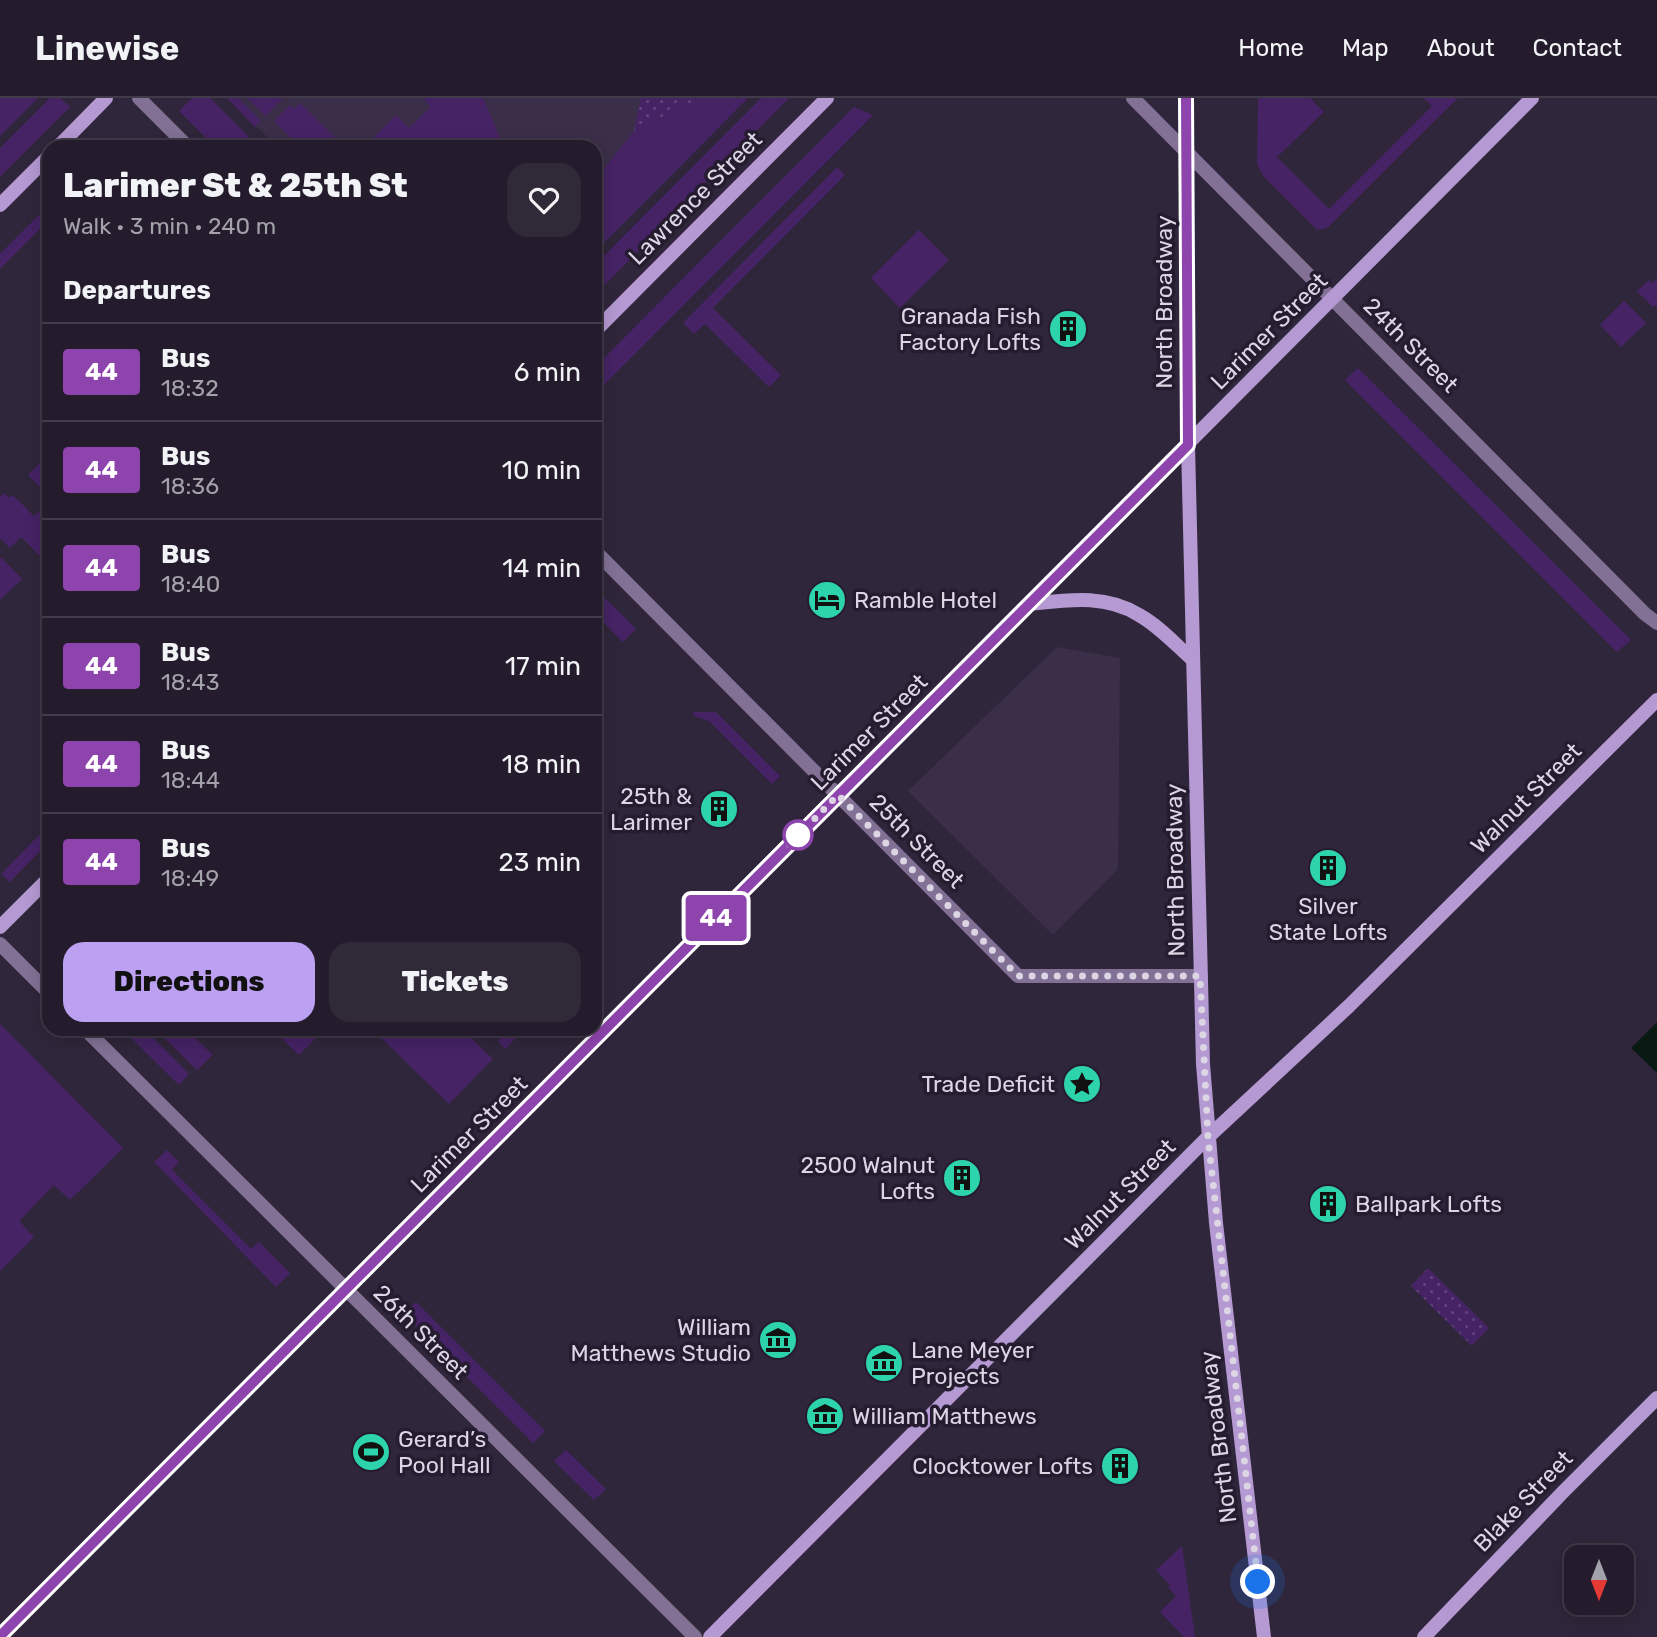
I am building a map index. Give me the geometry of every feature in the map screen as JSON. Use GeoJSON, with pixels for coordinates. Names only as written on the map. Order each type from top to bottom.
{"type":"FeatureCollection","features":[{"type":"Feature","properties":{"kind":"street"},"geometry":{"type":"LineString","coordinates":[[65,140],[106,98]]}},
{"type":"Feature","properties":{"kind":"street"},"geometry":{"type":"LineString","coordinates":[[139,98],[181,140]]}},
{"type":"Feature","properties":{"kind":"street","name":"Lawrence Street"},"geometry":{"type":"LineString","coordinates":[[602,324],[827,98]]}},
{"type":"Feature","properties":{"kind":"street","name":"24th Street"},"geometry":{"type":"LineString","coordinates":[[1133,98],[1645,614],[1657,623]]}},
{"type":"Feature","properties":{"kind":"street","name":"North Broadway"},"geometry":{"type":"LineString","coordinates":[[1186,98],[1188,445],[1200,976],[1208,1138],[1264,1637]]}},
{"type":"Feature","properties":{"kind":"street","name":"Larimer Street"},"geometry":{"type":"LineString","coordinates":[[602,1032],[1532,98]]}},
{"type":"Feature","properties":{"kind":"street"},"geometry":{"type":"LineString","coordinates":[[0,205],[42,163]]}},
{"type":"Feature","properties":{"kind":"street","name":"25th Street"},"geometry":{"type":"LineString","coordinates":[[602,558],[1018,976],[1200,976]]}},
{"type":"Feature","properties":{"kind":"street"},"geometry":{"type":"LineString","coordinates":[[1029,604],[1078,599],[1117,604],[1141,615],[1193,660]]}},
{"type":"Feature","properties":{"kind":"street","name":"Walnut Street"},"geometry":{"type":"LineString","coordinates":[[710,1637],[1208,1138],[1349,1006],[1657,700]]}},
{"type":"Feature","properties":{"kind":"street"},"geometry":{"type":"LineString","coordinates":[[0,927],[42,885]]}},
{"type":"Feature","properties":{"kind":"street"},"geometry":{"type":"LineString","coordinates":[[0,944],[42,986]]}},
{"type":"Feature","properties":{"kind":"street","name":"26th Street"},"geometry":{"type":"LineString","coordinates":[[92,1036],[695,1637]]}},
{"type":"Feature","properties":{"kind":"street","name":"Larimer Street"},"geometry":{"type":"LineString","coordinates":[[0,1636],[598,1036]]}},
{"type":"Feature","properties":{"kind":"street","name":"Blake Street"},"geometry":{"type":"LineString","coordinates":[[1424,1637],[1657,1398]]}},
{"type":"Feature","properties":{"kind":"shaded area"},"geometry":{"type":"Polygon","coordinates":[[[0,98],[38,98],[0,136],[0,98]]]}},
{"type":"Feature","properties":{"kind":"shaded area"},"geometry":{"type":"Polygon","coordinates":[[[50,98],[60,98],[70,107],[0,177],[0,148],[50,98]]]}},
{"type":"Feature","properties":{"kind":"shaded area"},"geometry":{"type":"Polygon","coordinates":[[[192,98],[210,98],[252,140],[208,140],[179,111],[192,98]]]}},
{"type":"Feature","properties":{"kind":"shaded area"},"geometry":{"type":"Polygon","coordinates":[[[227,98],[238,98],[261,121],[255,127],[227,98]]]}},
{"type":"Feature","properties":{"kind":"shaded area"},"geometry":{"type":"Polygon","coordinates":[[[228,98],[744,98],[602,241],[602,140],[270,140],[228,98]]]}},
{"type":"Feature","properties":{"kind":"shaded area"},"geometry":{"type":"Polygon","coordinates":[[[247,98],[283,98],[266,116],[247,98]]]}},
{"type":"Feature","properties":{"kind":"shaded area"},"geometry":{"type":"Polygon","coordinates":[[[423,98],[483,98],[501,140],[371,140],[396,115],[409,128],[431,107],[423,98]]]}},
{"type":"Feature","properties":{"kind":"shaded area"},"geometry":{"type":"Polygon","coordinates":[[[641,98],[700,98],[634,131],[641,98]]]}},
{"type":"Feature","properties":{"kind":"shaded area"},"geometry":{"type":"Polygon","coordinates":[[[700,98],[748,98],[602,245],[602,171],[634,131],[700,98]]]}},
{"type":"Feature","properties":{"kind":"shaded area"},"geometry":{"type":"Polygon","coordinates":[[[761,98],[789,98],[602,288],[602,258],[761,98]]]}},
{"type":"Feature","properties":{"kind":"shaded area"},"geometry":{"type":"Polygon","coordinates":[[[1258,98],[1310,98],[1324,112],[1277,157],[1329,209],[1432,106],[1424,98],[1458,98],[1327,228],[1317,230],[1264,177],[1257,164],[1258,98]]]}},
{"type":"Feature","properties":{"kind":"shaded area"},"geometry":{"type":"Polygon","coordinates":[[[300,103],[338,140],[293,140],[274,121],[290,105],[294,109],[300,103]]]}},
{"type":"Feature","properties":{"kind":"shaded area"},"geometry":{"type":"Polygon","coordinates":[[[854,107],[873,115],[602,387],[602,360],[854,107]]]}},
{"type":"Feature","properties":{"kind":"shaded area"},"geometry":{"type":"Polygon","coordinates":[[[837,167],[845,175],[713,308],[781,375],[769,387],[705,324],[694,334],[683,323],[837,167]]]}},
{"type":"Feature","properties":{"kind":"shaded area"},"geometry":{"type":"Polygon","coordinates":[[[42,212],[42,227],[0,269],[0,254],[42,212]]]}},
{"type":"Feature","properties":{"kind":"shaded area"},"geometry":{"type":"Polygon","coordinates":[[[919,230],[949,260],[900,308],[871,278],[919,230]]]}},
{"type":"Feature","properties":{"kind":"shaded area"},"geometry":{"type":"Polygon","coordinates":[[[1657,278],[1657,307],[1653,307],[1637,291],[1649,280],[1652,283],[1657,278]]]}},
{"type":"Feature","properties":{"kind":"shaded area"},"geometry":{"type":"Polygon","coordinates":[[[1624,301],[1646,323],[1621,347],[1600,325],[1624,301]]]}},
{"type":"Feature","properties":{"kind":"shaded area"},"geometry":{"type":"Polygon","coordinates":[[[1358,368],[1631,640],[1617,652],[1345,380],[1358,368]]]}},
{"type":"Feature","properties":{"kind":"shaded area"},"geometry":{"type":"Polygon","coordinates":[[[42,461],[42,489],[28,475],[42,461]]]}},
{"type":"Feature","properties":{"kind":"shaded area"},"geometry":{"type":"Polygon","coordinates":[[[3,493],[9,498],[13,495],[34,516],[42,509],[42,558],[21,537],[10,548],[0,538],[0,497],[3,493]]]}},
{"type":"Feature","properties":{"kind":"shaded area"},"geometry":{"type":"Polygon","coordinates":[[[1,557],[22,579],[0,600],[0,559],[1,557]]]}},
{"type":"Feature","properties":{"kind":"shaded area"},"geometry":{"type":"Polygon","coordinates":[[[602,595],[636,629],[623,642],[602,621],[602,595]]]}},
{"type":"Feature","properties":{"kind":"shaded area"},"geometry":{"type":"Polygon","coordinates":[[[1057,647],[1120,658],[1118,869],[1053,935],[908,791],[1057,647]]]}},
{"type":"Feature","properties":{"kind":"shaded area"},"geometry":{"type":"Polygon","coordinates":[[[692,712],[716,712],[780,776],[772,784],[709,721],[696,717],[692,712]]]}},
{"type":"Feature","properties":{"kind":"shaded area"},"geometry":{"type":"Polygon","coordinates":[[[42,832],[42,849],[10,882],[1,874],[42,832]]]}},
{"type":"Feature","properties":{"kind":"shaded area"},"geometry":{"type":"Polygon","coordinates":[[[1657,1022],[1657,1073],[1631,1048],[1657,1022]]]}},
{"type":"Feature","properties":{"kind":"shaded area"},"geometry":{"type":"Polygon","coordinates":[[[0,1024],[123,1148],[70,1200],[54,1185],[19,1221],[34,1237],[0,1271],[0,1024]]]}},
{"type":"Feature","properties":{"kind":"shaded area"},"geometry":{"type":"Polygon","coordinates":[[[129,1036],[151,1036],[189,1074],[179,1085],[129,1036]]]}},
{"type":"Feature","properties":{"kind":"shaded area"},"geometry":{"type":"Polygon","coordinates":[[[162,1036],[193,1036],[213,1055],[197,1070],[162,1036]]]}},
{"type":"Feature","properties":{"kind":"shaded area"},"geometry":{"type":"Polygon","coordinates":[[[279,1036],[318,1036],[299,1055],[279,1036]]]}},
{"type":"Feature","properties":{"kind":"shaded area"},"geometry":{"type":"Polygon","coordinates":[[[379,1036],[469,1036],[493,1059],[449,1104],[379,1036]]]}},
{"type":"Feature","properties":{"kind":"shaded area"},"geometry":{"type":"Polygon","coordinates":[[[503,1036],[518,1036],[505,1049],[498,1041],[503,1036]]]}},
{"type":"Feature","properties":{"kind":"shaded area"},"geometry":{"type":"Polygon","coordinates":[[[167,1150],[179,1162],[172,1170],[251,1249],[259,1242],[290,1273],[276,1287],[154,1162],[167,1150]]]}},
{"type":"Feature","properties":{"kind":"shaded area"},"geometry":{"type":"Polygon","coordinates":[[[1428,1268],[1489,1328],[1472,1346],[1411,1286],[1428,1268]]]}},
{"type":"Feature","properties":{"kind":"shaded area"},"geometry":{"type":"Polygon","coordinates":[[[416,1302],[545,1431],[533,1443],[404,1314],[416,1302]]]}},
{"type":"Feature","properties":{"kind":"shaded area"},"geometry":{"type":"Polygon","coordinates":[[[566,1450],[606,1489],[594,1500],[554,1461],[566,1450]]]}},
{"type":"Feature","properties":{"kind":"shaded area"},"geometry":{"type":"Polygon","coordinates":[[[1182,1546],[1195,1637],[1184,1637],[1160,1612],[1176,1596],[1156,1570],[1182,1546]]]}},
{"type":"Feature","properties":{"kind":"bus line","name":"44"},"geometry":{"type":"LineString","coordinates":[[602,1032],[1188,445],[1186,98]]}},
{"type":"Feature","properties":{"kind":"bus line","name":"44"},"geometry":{"type":"LineString","coordinates":[[0,1636],[598,1036]]}},
{"type":"Feature","properties":{"kind":"place","name":"Granada Fish Factory Lofts"},"geometry":{"type":"Point","coordinates":[1068,329]}},
{"type":"Feature","properties":{"kind":"place","name":"Ramble Hotel"},"geometry":{"type":"Point","coordinates":[827,600]}},
{"type":"Feature","properties":{"kind":"place","name":"25th & Larimer"},"geometry":{"type":"Point","coordinates":[719,809]}},
{"type":"Feature","properties":{"kind":"place","name":"Silver State Lofts"},"geometry":{"type":"Point","coordinates":[1328,868]}},
{"type":"Feature","properties":{"kind":"place","name":"Trade Deficit"},"geometry":{"type":"Point","coordinates":[1082,1084]}},
{"type":"Feature","properties":{"kind":"place","name":"2500 Walnut Lofts"},"geometry":{"type":"Point","coordinates":[962,1178]}},
{"type":"Feature","properties":{"kind":"place","name":"Ballpark Lofts"},"geometry":{"type":"Point","coordinates":[1328,1204]}},
{"type":"Feature","properties":{"kind":"place","name":"William Matthews Studio"},"geometry":{"type":"Point","coordinates":[778,1340]}},
{"type":"Feature","properties":{"kind":"place","name":"Lane Meyer Projects"},"geometry":{"type":"Point","coordinates":[884,1363]}},
{"type":"Feature","properties":{"kind":"place","name":"William Matthews"},"geometry":{"type":"Point","coordinates":[825,1416]}},
{"type":"Feature","properties":{"kind":"place","name":"Gerard’s Pool Hall"},"geometry":{"type":"Point","coordinates":[371,1452]}},
{"type":"Feature","properties":{"kind":"place","name":"Clocktower Lofts"},"geometry":{"type":"Point","coordinates":[1120,1466]}},
{"type":"Feature","properties":{"kind":"route"},"geometry":{"type":"LineString","coordinates":[[798,835],[789,845],[838,795],[1018,976],[1200,976],[1203,1064],[1216,1223],[1258,1582]]}}]}
